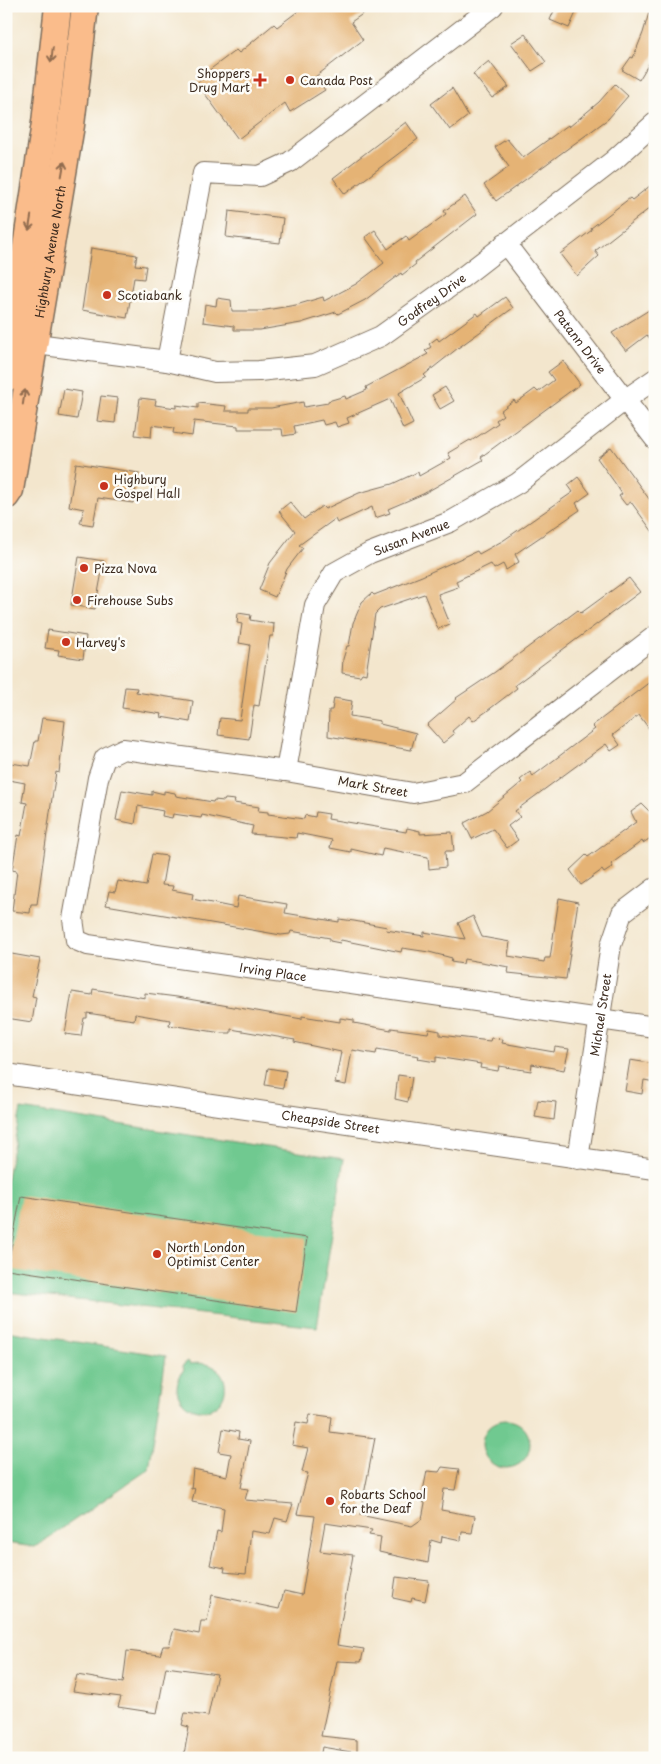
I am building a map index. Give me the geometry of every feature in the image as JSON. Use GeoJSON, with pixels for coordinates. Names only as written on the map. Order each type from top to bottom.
{"type":"FeatureCollection","features":[{"type":"Feature","properties":{"kind":"main road","name":"Highbury Avenue North"},"geometry":{"type":"LineString","coordinates":[[6,496],[10,490],[22,343],[58,6]]}},
{"type":"Feature","properties":{"kind":"main road","name":"Highbury Avenue North"},"geometry":{"type":"LineString","coordinates":[[6,378],[22,343],[71,125],[85,6]]}},
{"type":"Feature","properties":{"kind":"street"},"geometry":{"type":"LineString","coordinates":[[167,361],[203,173],[260,176],[290,162],[494,6]]}},
{"type":"Feature","properties":{"kind":"street","name":"Godfrey Drive"},"geometry":{"type":"LineString","coordinates":[[22,343],[167,361],[215,372],[259,371],[315,365],[381,336],[455,283],[613,161],[655,123]]}},
{"type":"Feature","properties":{"kind":"street","name":"Patann Drive"},"geometry":{"type":"LineString","coordinates":[[505,243],[655,439]]}},
{"type":"Feature","properties":{"kind":"street","name":"Susan Avenue"},"geometry":{"type":"LineString","coordinates":[[286,771],[315,605],[334,573],[370,553],[450,522],[518,483],[626,399],[655,379]]}},
{"type":"Feature","properties":{"kind":"street","name":"Mark Street"},"geometry":{"type":"LineString","coordinates":[[105,758],[123,749],[286,771],[413,793],[464,783],[655,636]]}},
{"type":"Feature","properties":{"kind":"street","name":"Irving Place"},"geometry":{"type":"LineString","coordinates":[[105,758],[98,778],[73,920],[76,940],[98,947],[655,1027]]}},
{"type":"Feature","properties":{"kind":"street","name":"Michael Street"},"geometry":{"type":"LineString","coordinates":[[578,1159],[611,945],[622,914],[655,888]]}},
{"type":"Feature","properties":{"kind":"street","name":"Cheapside Street"},"geometry":{"type":"LineString","coordinates":[[6,1074],[655,1169]]}},
{"type":"Feature","properties":{"kind":"green space"},"geometry":{"type":"Polygon","coordinates":[[[21,1109],[344,1159],[317,1327],[6,1292],[6,1182],[21,1109]]]}},
{"type":"Feature","properties":{"kind":"green space"},"geometry":{"type":"Polygon","coordinates":[[[6,1331],[166,1356],[149,1469],[35,1547],[6,1543],[6,1331]]]}},
{"type":"Feature","properties":{"kind":"green space"},"geometry":{"type":"Polygon","coordinates":[[[188,1361],[190,1364],[205,1364],[216,1368],[223,1376],[224,1395],[219,1403],[211,1409],[199,1410],[191,1408],[184,1403],[178,1394],[178,1383],[184,1369],[182,1366],[188,1361]]]}},
{"type":"Feature","properties":{"kind":"green space"},"geometry":{"type":"Polygon","coordinates":[[[501,1420],[511,1420],[523,1427],[530,1439],[530,1449],[523,1461],[511,1468],[501,1468],[493,1464],[486,1457],[482,1449],[482,1439],[486,1431],[493,1424],[501,1420]]]}},
{"type":"Feature","properties":{"kind":"building"},"geometry":{"type":"Polygon","coordinates":[[[305,6],[374,6],[351,22],[363,40],[315,77],[325,90],[290,112],[285,103],[238,139],[197,83],[205,76],[204,74],[236,50],[239,53],[274,24],[277,27],[305,6]]]}},
{"type":"Feature","properties":{"kind":"building"},"geometry":{"type":"Polygon","coordinates":[[[556,6],[579,6],[569,28],[550,20],[556,6]]]}},
{"type":"Feature","properties":{"kind":"building"},"geometry":{"type":"Polygon","coordinates":[[[651,6],[655,6],[655,53],[639,80],[622,70],[631,57],[633,58],[651,6]]]}},
{"type":"Feature","properties":{"kind":"building"},"geometry":{"type":"Polygon","coordinates":[[[525,34],[546,62],[532,71],[511,43],[525,34]]]}},
{"type":"Feature","properties":{"kind":"building"},"geometry":{"type":"Polygon","coordinates":[[[489,61],[509,87],[492,98],[473,74],[489,61]]]}},
{"type":"Feature","properties":{"kind":"building"},"geometry":{"type":"Polygon","coordinates":[[[615,84],[628,96],[608,119],[496,201],[484,185],[509,167],[495,147],[507,139],[523,158],[568,125],[569,127],[599,102],[615,84]]]}},
{"type":"Feature","properties":{"kind":"building"},"geometry":{"type":"Polygon","coordinates":[[[452,88],[468,116],[450,130],[431,104],[452,88]]]}},
{"type":"Feature","properties":{"kind":"building"},"geometry":{"type":"Polygon","coordinates":[[[406,122],[418,139],[345,194],[333,178],[406,122]]]}},
{"type":"Feature","properties":{"kind":"building"},"geometry":{"type":"Polygon","coordinates":[[[655,182],[655,204],[595,251],[599,256],[577,276],[560,254],[630,198],[632,200],[655,182]]]}},
{"type":"Feature","properties":{"kind":"building"},"geometry":{"type":"Polygon","coordinates":[[[465,196],[477,214],[415,262],[416,264],[402,275],[401,273],[365,300],[338,314],[336,312],[301,323],[260,330],[234,330],[234,326],[203,322],[205,304],[216,306],[217,298],[231,300],[232,311],[260,311],[296,305],[323,297],[324,301],[356,284],[384,263],[365,237],[375,230],[388,249],[406,236],[409,241],[446,214],[444,211],[465,196]]]}},
{"type":"Feature","properties":{"kind":"building"},"geometry":{"type":"Polygon","coordinates":[[[229,211],[283,218],[280,243],[226,237],[229,211]]]}},
{"type":"Feature","properties":{"kind":"building","name":"Scotiabank"},"geometry":{"type":"Polygon","coordinates":[[[91,248],[137,255],[135,265],[146,266],[144,279],[134,278],[127,318],[82,310],[91,248]]]}},
{"type":"Feature","properties":{"kind":"building"},"geometry":{"type":"Polygon","coordinates":[[[505,297],[513,308],[458,348],[424,375],[426,377],[399,393],[413,424],[403,429],[390,399],[347,418],[349,423],[337,427],[335,422],[324,425],[322,420],[294,426],[296,434],[283,436],[282,429],[238,429],[238,426],[194,421],[192,436],[173,433],[174,428],[152,425],[151,437],[135,435],[140,398],[156,400],[155,405],[176,408],[176,405],[198,408],[198,403],[226,406],[225,411],[248,411],[248,408],[271,408],[303,402],[304,407],[328,403],[328,401],[345,396],[346,399],[367,390],[366,387],[428,354],[425,351],[431,347],[429,344],[437,338],[439,341],[477,313],[479,316],[505,297]]]}},
{"type":"Feature","properties":{"kind":"building"},"geometry":{"type":"Polygon","coordinates":[[[649,310],[655,318],[655,345],[647,335],[626,351],[612,333],[649,310]]]}},
{"type":"Feature","properties":{"kind":"building"},"geometry":{"type":"Polygon","coordinates":[[[563,361],[580,384],[481,457],[483,460],[423,494],[388,509],[390,513],[375,518],[372,507],[337,523],[335,519],[299,545],[303,548],[287,569],[275,597],[259,590],[270,563],[295,531],[279,511],[290,502],[304,519],[322,506],[325,509],[359,493],[392,484],[418,472],[419,476],[451,458],[448,453],[471,441],[498,423],[496,420],[503,415],[500,411],[514,400],[516,403],[535,389],[538,392],[554,380],[548,372],[563,361]]]}},
{"type":"Feature","properties":{"kind":"building"},"geometry":{"type":"Polygon","coordinates":[[[445,387],[454,401],[440,409],[432,395],[445,387]]]}},
{"type":"Feature","properties":{"kind":"building"},"geometry":{"type":"Polygon","coordinates":[[[64,389],[82,392],[77,419],[59,416],[64,389]]]}},
{"type":"Feature","properties":{"kind":"building"},"geometry":{"type":"Polygon","coordinates":[[[101,396],[118,398],[115,423],[97,421],[101,396]]]}},
{"type":"Feature","properties":{"kind":"building"},"geometry":{"type":"Polygon","coordinates":[[[611,447],[655,507],[655,535],[631,502],[626,505],[619,496],[622,494],[597,458],[611,447]]]}},
{"type":"Feature","properties":{"kind":"building","name":"Highbury Gospel Hall"},"geometry":{"type":"Polygon","coordinates":[[[76,463],[139,473],[133,503],[98,498],[93,525],[80,523],[84,509],[69,506],[76,463]]]}},
{"type":"Feature","properties":{"kind":"building"},"geometry":{"type":"Polygon","coordinates":[[[578,477],[590,493],[576,503],[580,510],[515,554],[519,562],[506,570],[503,564],[494,569],[491,564],[456,581],[458,587],[438,594],[450,624],[438,629],[424,594],[380,609],[375,614],[366,674],[362,673],[360,676],[342,673],[343,659],[347,646],[349,646],[353,623],[362,602],[372,593],[374,595],[422,576],[477,551],[479,554],[504,540],[573,492],[568,485],[578,477]]]}},
{"type":"Feature","properties":{"kind":"building"},"geometry":{"type":"Polygon","coordinates":[[[79,557],[104,561],[95,609],[71,605],[79,557]]]}},
{"type":"Feature","properties":{"kind":"building"},"geometry":{"type":"Polygon","coordinates":[[[629,578],[640,592],[515,685],[517,688],[487,711],[473,721],[469,716],[452,731],[454,734],[443,743],[427,725],[456,698],[495,672],[578,610],[581,613],[629,578]]]}},
{"type":"Feature","properties":{"kind":"building"},"geometry":{"type":"Polygon","coordinates":[[[238,613],[251,615],[250,620],[274,624],[273,636],[270,636],[259,706],[254,705],[249,739],[218,735],[220,718],[240,720],[250,645],[239,643],[242,624],[237,623],[238,613]]]}},
{"type":"Feature","properties":{"kind":"building","name":"Harvey's"},"geometry":{"type":"Polygon","coordinates":[[[48,630],[86,636],[83,659],[58,655],[59,650],[45,648],[48,630]]]}},
{"type":"Feature","properties":{"kind":"building"},"geometry":{"type":"Polygon","coordinates":[[[655,678],[655,737],[639,715],[613,735],[620,745],[611,751],[606,744],[515,811],[520,817],[508,826],[518,840],[507,848],[493,829],[472,839],[464,823],[487,811],[522,782],[520,780],[530,772],[533,776],[595,729],[592,726],[655,678]]]}},
{"type":"Feature","properties":{"kind":"building"},"geometry":{"type":"Polygon","coordinates":[[[125,687],[137,688],[136,692],[193,701],[190,722],[161,717],[162,714],[122,708],[125,687]]]}},
{"type":"Feature","properties":{"kind":"building"},"geometry":{"type":"Polygon","coordinates":[[[334,698],[352,701],[350,716],[380,721],[380,724],[416,733],[411,750],[328,736],[329,710],[332,710],[334,698]]]}},
{"type":"Feature","properties":{"kind":"building"},"geometry":{"type":"Polygon","coordinates":[[[42,718],[65,721],[59,773],[56,772],[37,904],[31,904],[30,913],[12,911],[17,871],[12,870],[18,835],[21,836],[27,803],[22,802],[25,783],[9,780],[11,763],[30,766],[35,741],[38,741],[42,718]]]}},
{"type":"Feature","properties":{"kind":"building"},"geometry":{"type":"Polygon","coordinates":[[[122,790],[152,795],[152,791],[164,794],[164,791],[175,793],[176,796],[213,802],[214,800],[224,801],[225,799],[235,800],[234,803],[259,807],[258,811],[268,812],[268,814],[304,819],[305,815],[315,817],[316,812],[329,814],[328,819],[406,832],[407,828],[420,831],[420,834],[452,832],[454,851],[445,851],[446,867],[429,869],[428,857],[383,848],[381,856],[351,849],[351,852],[330,848],[332,840],[297,833],[296,838],[251,834],[253,826],[202,815],[201,818],[173,814],[172,818],[162,816],[163,811],[138,806],[135,824],[116,820],[122,790]]]}},
{"type":"Feature","properties":{"kind":"building"},"geometry":{"type":"Polygon","coordinates":[[[642,804],[655,817],[655,835],[643,843],[642,841],[611,864],[613,867],[604,873],[602,870],[581,885],[570,870],[586,855],[588,857],[636,822],[631,812],[642,804]]]}},
{"type":"Feature","properties":{"kind":"building"},"geometry":{"type":"Polygon","coordinates":[[[152,854],[167,856],[162,885],[173,886],[172,890],[193,894],[192,899],[236,908],[238,896],[287,904],[285,913],[339,922],[339,919],[354,921],[387,927],[386,930],[424,936],[424,932],[465,939],[458,923],[473,916],[482,937],[510,942],[508,956],[544,962],[545,958],[550,958],[559,898],[578,902],[566,979],[508,973],[509,967],[464,959],[463,964],[451,962],[452,958],[429,952],[402,948],[401,952],[341,940],[340,943],[330,941],[330,938],[291,931],[290,934],[281,935],[106,905],[109,891],[115,892],[118,881],[146,886],[152,854]]]}},
{"type":"Feature","properties":{"kind":"building"},"geometry":{"type":"Polygon","coordinates":[[[6,953],[40,959],[32,996],[36,997],[32,1022],[6,1018],[6,953]]]}},
{"type":"Feature","properties":{"kind":"building"},"geometry":{"type":"Polygon","coordinates":[[[93,989],[145,998],[145,993],[177,997],[302,1019],[302,1016],[340,1022],[340,1018],[354,1020],[354,1023],[391,1030],[391,1028],[428,1033],[429,1029],[440,1031],[440,1035],[490,1041],[491,1038],[503,1039],[502,1043],[554,1052],[555,1047],[569,1049],[564,1070],[532,1064],[531,1071],[499,1066],[498,1071],[480,1068],[481,1064],[436,1057],[436,1062],[418,1059],[419,1056],[377,1049],[376,1054],[352,1050],[346,1085],[335,1083],[341,1052],[294,1042],[295,1040],[231,1029],[231,1033],[222,1033],[169,1025],[170,1020],[135,1014],[134,1020],[87,1013],[87,1018],[84,1018],[81,1036],[65,1034],[72,992],[92,995],[93,989]]]}},
{"type":"Feature","properties":{"kind":"building"},"geometry":{"type":"Polygon","coordinates":[[[630,1060],[655,1064],[655,1082],[644,1080],[642,1094],[625,1091],[630,1060]]]}},
{"type":"Feature","properties":{"kind":"building"},"geometry":{"type":"Polygon","coordinates":[[[268,1068],[286,1071],[283,1088],[265,1085],[268,1068]]]}},
{"type":"Feature","properties":{"kind":"building"},"geometry":{"type":"Polygon","coordinates":[[[398,1075],[412,1077],[408,1102],[395,1099],[398,1075]]]}},
{"type":"Feature","properties":{"kind":"building"},"geometry":{"type":"Polygon","coordinates":[[[538,1100],[556,1102],[554,1120],[535,1117],[538,1100]]]}},
{"type":"Feature","properties":{"kind":"building","name":"North London Optimist Center"},"geometry":{"type":"Polygon","coordinates":[[[21,1196],[307,1238],[296,1312],[7,1269],[21,1196]]]}},
{"type":"Feature","properties":{"kind":"building"},"geometry":{"type":"Polygon","coordinates":[[[310,1414],[332,1417],[330,1432],[375,1438],[360,1515],[412,1526],[422,1519],[425,1503],[421,1501],[427,1471],[439,1472],[442,1467],[459,1469],[455,1490],[444,1489],[441,1510],[475,1516],[472,1533],[462,1532],[461,1540],[442,1536],[441,1543],[431,1540],[428,1563],[379,1552],[381,1537],[369,1535],[372,1530],[325,1523],[320,1551],[353,1555],[337,1645],[364,1649],[361,1662],[337,1661],[321,1736],[357,1740],[357,1753],[322,1747],[320,1758],[210,1758],[184,1754],[189,1727],[182,1725],[185,1713],[208,1716],[217,1674],[166,1667],[157,1713],[118,1707],[121,1697],[73,1691],[77,1675],[123,1683],[127,1651],[160,1655],[163,1646],[169,1646],[174,1629],[199,1634],[201,1621],[207,1621],[212,1595],[279,1609],[284,1591],[302,1595],[315,1516],[297,1514],[308,1473],[302,1472],[308,1448],[292,1445],[296,1422],[308,1424],[310,1414]]]}},
{"type":"Feature","properties":{"kind":"building"},"geometry":{"type":"Polygon","coordinates":[[[223,1429],[239,1432],[238,1439],[250,1441],[241,1488],[248,1489],[245,1500],[293,1504],[287,1521],[275,1518],[270,1534],[251,1531],[246,1574],[224,1572],[225,1568],[210,1565],[217,1531],[221,1532],[224,1508],[192,1502],[195,1488],[191,1489],[193,1469],[227,1476],[231,1454],[219,1452],[223,1429]]]}},
{"type":"Feature","properties":{"kind":"building"},"geometry":{"type":"Polygon","coordinates":[[[396,1577],[429,1581],[425,1601],[412,1598],[411,1602],[393,1598],[396,1577]]]}},
{"type":"Feature","properties":{"kind":"place","name":"Shoppers Drug Mart"},"geometry":{"type":"Point","coordinates":[260,80]}},
{"type":"Feature","properties":{"kind":"place","name":"Canada Post"},"geometry":{"type":"Point","coordinates":[290,80]}},
{"type":"Feature","properties":{"kind":"place","name":"Scotiabank"},"geometry":{"type":"Point","coordinates":[107,295]}},
{"type":"Feature","properties":{"kind":"place","name":"Highbury Gospel Hall"},"geometry":{"type":"Point","coordinates":[104,486]}},
{"type":"Feature","properties":{"kind":"place","name":"Pizza Nova"},"geometry":{"type":"Point","coordinates":[84,568]}},
{"type":"Feature","properties":{"kind":"place","name":"Firehouse Subs"},"geometry":{"type":"Point","coordinates":[77,600]}},
{"type":"Feature","properties":{"kind":"place","name":"Harvey's"},"geometry":{"type":"Point","coordinates":[66,642]}},
{"type":"Feature","properties":{"kind":"place","name":"North London Optimist Center"},"geometry":{"type":"Point","coordinates":[157,1254]}},
{"type":"Feature","properties":{"kind":"place","name":"Robarts School for the Deaf"},"geometry":{"type":"Point","coordinates":[330,1501]}}]}
